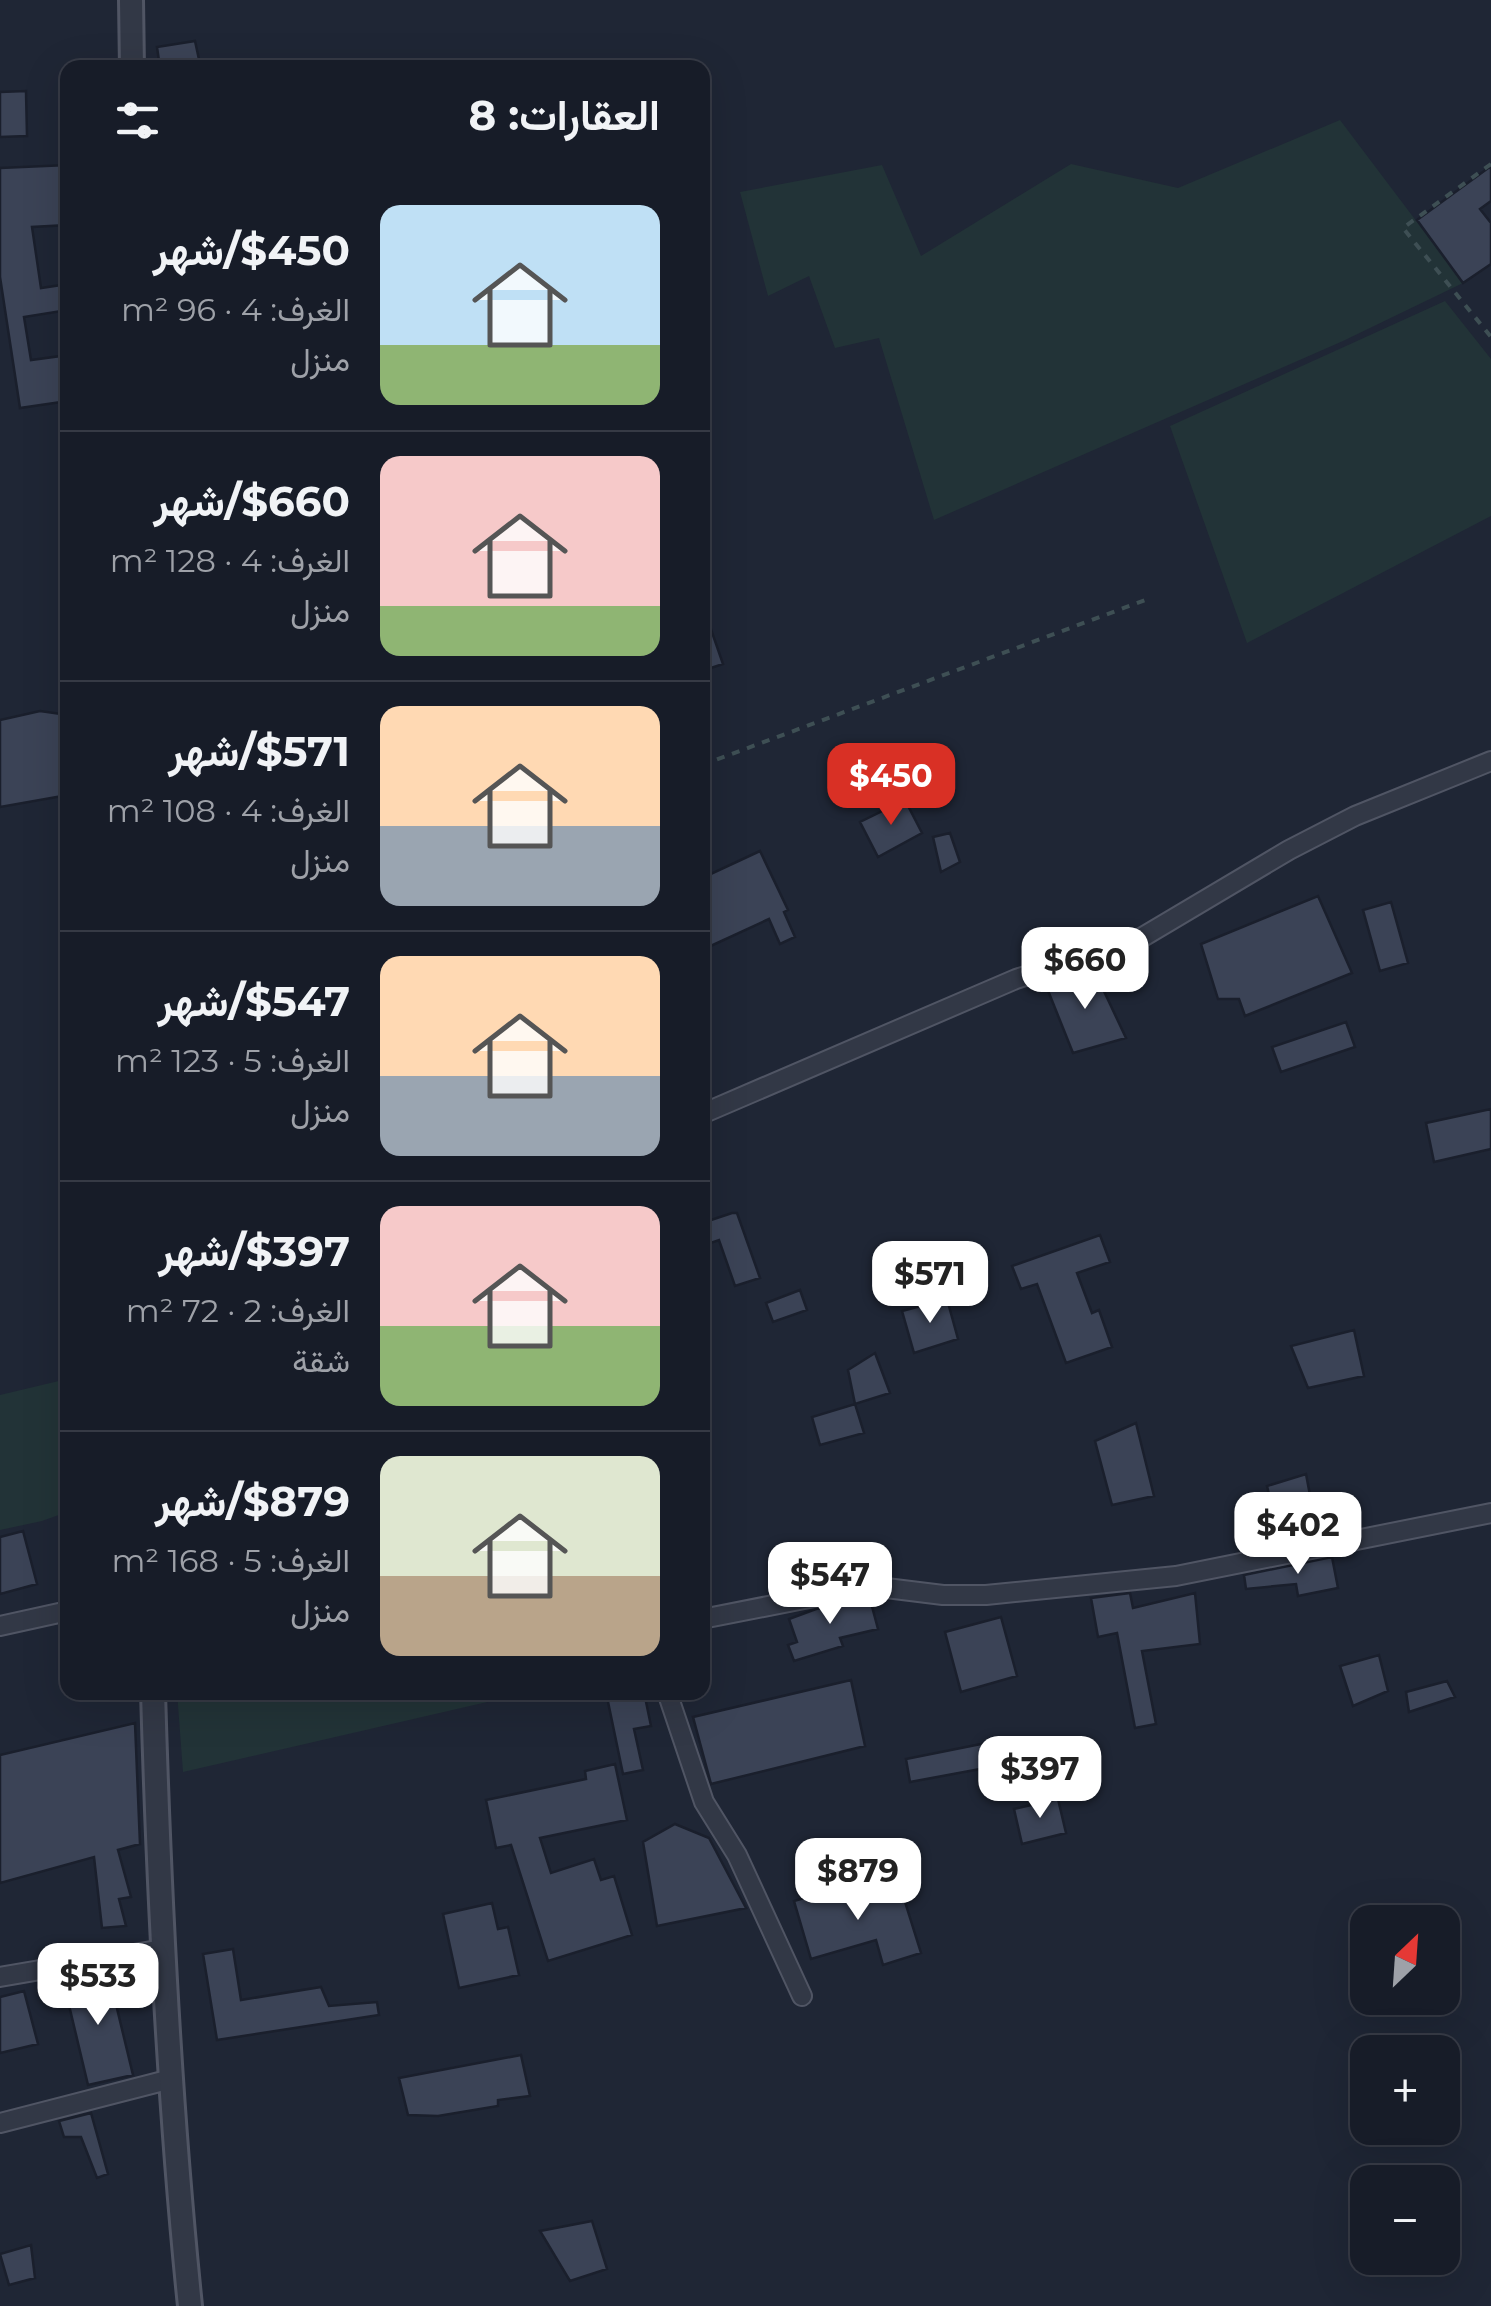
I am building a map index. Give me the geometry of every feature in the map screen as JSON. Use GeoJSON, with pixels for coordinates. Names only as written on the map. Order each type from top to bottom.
{"type":"FeatureCollection","features":[{"type":"Feature","properties":{"kind":"street"},"geometry":{"type":"LineString","coordinates":[[132,0],[132,60]]}},
{"type":"Feature","properties":{"kind":"street"},"geometry":{"type":"LineString","coordinates":[[710,1111],[1016,979],[1136,941],[1289,850],[1355,816],[1491,761]]}},
{"type":"Feature","properties":{"kind":"street"},"geometry":{"type":"LineString","coordinates":[[710,1617],[870,1586],[986,1595],[1176,1576],[1491,1513]]}},
{"type":"Feature","properties":{"kind":"street"},"geometry":{"type":"LineString","coordinates":[[0,1626],[60,1613]]}},
{"type":"Feature","properties":{"kind":"street"},"geometry":{"type":"LineString","coordinates":[[152,1700],[171,2079],[190,2306]]}},
{"type":"Feature","properties":{"kind":"street"},"geometry":{"type":"LineString","coordinates":[[670,1700],[704,1802],[737,1855],[802,1996]]}},
{"type":"Feature","properties":{"kind":"street"},"geometry":{"type":"LineString","coordinates":[[0,1977],[163,1949]]}},
{"type":"Feature","properties":{"kind":"street"},"geometry":{"type":"LineString","coordinates":[[0,2123],[171,2079]]}},
{"type":"Feature","properties":{"kind":"path"},"geometry":{"type":"LineString","coordinates":[[1491,164],[1403,228],[1491,337]]}},
{"type":"Feature","properties":{"kind":"path"},"geometry":{"type":"LineString","coordinates":[[710,762],[1148,599]]}},
{"type":"Feature","properties":{"kind":"shaded area"},"geometry":{"type":"Polygon","coordinates":[[[1340,120],[1463,283],[1343,341],[934,520],[879,338],[835,348],[809,276],[768,296],[740,192],[882,165],[921,256],[1071,164],[1178,188],[1340,120]]]}},
{"type":"Feature","properties":{"kind":"shaded area"},"geometry":{"type":"Polygon","coordinates":[[[1445,301],[1491,359],[1491,516],[1247,643],[1170,426],[1445,301]]]}},
{"type":"Feature","properties":{"kind":"shaded area"},"geometry":{"type":"Polygon","coordinates":[[[60,1381],[60,1515],[0,1530],[0,1395],[60,1381]]]}},
{"type":"Feature","properties":{"kind":"shaded area"},"geometry":{"type":"Polygon","coordinates":[[[178,1700],[496,1700],[183,1772],[178,1700]]]}},
{"type":"Feature","properties":{"kind":"building"},"geometry":{"type":"Polygon","coordinates":[[[195,41],[199,60],[159,60],[157,47],[195,41]]]}},
{"type":"Feature","properties":{"kind":"building"},"geometry":{"type":"Polygon","coordinates":[[[26,91],[27,136],[0,137],[0,92],[26,91]]]}},
{"type":"Feature","properties":{"kind":"building"},"geometry":{"type":"Polygon","coordinates":[[[60,165],[60,225],[32,227],[41,288],[60,285],[60,311],[24,317],[31,360],[60,356],[60,402],[20,408],[0,277],[0,168],[60,165]]]}},
{"type":"Feature","properties":{"kind":"building"},"geometry":{"type":"Polygon","coordinates":[[[1491,166],[1491,201],[1480,209],[1491,223],[1491,264],[1463,283],[1417,220],[1491,166]]]}},
{"type":"Feature","properties":{"kind":"building"},"geometry":{"type":"Polygon","coordinates":[[[710,626],[723,664],[710,668],[710,626]]]}},
{"type":"Feature","properties":{"kind":"building"},"geometry":{"type":"Polygon","coordinates":[[[40,711],[60,714],[60,796],[0,807],[0,720],[40,711]]]}},
{"type":"Feature","properties":{"kind":"building"},"geometry":{"type":"Polygon","coordinates":[[[905,800],[922,833],[878,857],[860,822],[905,800]]]}},
{"type":"Feature","properties":{"kind":"building"},"geometry":{"type":"Polygon","coordinates":[[[950,833],[960,862],[941,872],[933,837],[950,833]]]}},
{"type":"Feature","properties":{"kind":"building"},"geometry":{"type":"Polygon","coordinates":[[[760,851],[788,910],[784,912],[795,937],[780,944],[769,919],[710,946],[710,874],[760,851]]]}},
{"type":"Feature","properties":{"kind":"building"},"geometry":{"type":"Polygon","coordinates":[[[1318,896],[1352,973],[1245,1016],[1239,999],[1218,999],[1201,944],[1318,896]]]}},
{"type":"Feature","properties":{"kind":"building"},"geometry":{"type":"Polygon","coordinates":[[[1391,902],[1408,963],[1380,971],[1363,910],[1391,902]]]}},
{"type":"Feature","properties":{"kind":"building"},"geometry":{"type":"Polygon","coordinates":[[[1094,970],[1126,1038],[1073,1053],[1045,983],[1094,970]]]}},
{"type":"Feature","properties":{"kind":"building"},"geometry":{"type":"Polygon","coordinates":[[[1346,1022],[1355,1047],[1281,1072],[1272,1047],[1346,1022]]]}},
{"type":"Feature","properties":{"kind":"building"},"geometry":{"type":"Polygon","coordinates":[[[1491,1109],[1491,1149],[1434,1162],[1426,1123],[1491,1109]]]}},
{"type":"Feature","properties":{"kind":"building"},"geometry":{"type":"Polygon","coordinates":[[[737,1213],[760,1278],[735,1286],[719,1240],[710,1243],[710,1220],[737,1213]]]}},
{"type":"Feature","properties":{"kind":"building"},"geometry":{"type":"Polygon","coordinates":[[[1100,1235],[1110,1262],[1077,1273],[1092,1313],[1099,1310],[1112,1347],[1066,1363],[1037,1284],[1021,1289],[1012,1266],[1100,1235]]]}},
{"type":"Feature","properties":{"kind":"building"},"geometry":{"type":"Polygon","coordinates":[[[800,1290],[807,1310],[773,1322],[766,1303],[800,1290]]]}},
{"type":"Feature","properties":{"kind":"building"},"geometry":{"type":"Polygon","coordinates":[[[947,1299],[958,1339],[914,1353],[902,1311],[947,1299]]]}},
{"type":"Feature","properties":{"kind":"building"},"geometry":{"type":"Polygon","coordinates":[[[1354,1330],[1364,1376],[1308,1388],[1291,1346],[1354,1330]]]}},
{"type":"Feature","properties":{"kind":"building"},"geometry":{"type":"Polygon","coordinates":[[[875,1353],[890,1393],[855,1404],[848,1370],[875,1353]]]}},
{"type":"Feature","properties":{"kind":"building"},"geometry":{"type":"Polygon","coordinates":[[[855,1404],[864,1433],[820,1445],[812,1417],[855,1404]]]}},
{"type":"Feature","properties":{"kind":"building"},"geometry":{"type":"Polygon","coordinates":[[[1136,1423],[1154,1496],[1112,1505],[1095,1441],[1136,1423]]]}},
{"type":"Feature","properties":{"kind":"building"},"geometry":{"type":"Polygon","coordinates":[[[1306,1474],[1316,1527],[1249,1543],[1274,1515],[1267,1486],[1306,1474]]]}},
{"type":"Feature","properties":{"kind":"building"},"geometry":{"type":"Polygon","coordinates":[[[23,1531],[37,1584],[0,1594],[0,1537],[23,1531]]]}},
{"type":"Feature","properties":{"kind":"building"},"geometry":{"type":"Polygon","coordinates":[[[1332,1557],[1338,1588],[1298,1596],[1296,1584],[1246,1589],[1244,1575],[1332,1557]]]}},
{"type":"Feature","properties":{"kind":"building"},"geometry":{"type":"Polygon","coordinates":[[[1130,1593],[1133,1608],[1195,1593],[1200,1644],[1142,1651],[1156,1724],[1135,1728],[1117,1633],[1098,1637],[1091,1598],[1130,1593]]]}},
{"type":"Feature","properties":{"kind":"building"},"geometry":{"type":"Polygon","coordinates":[[[870,1599],[878,1629],[840,1638],[843,1646],[794,1661],[788,1645],[797,1642],[789,1619],[816,1609],[870,1599]]]}},
{"type":"Feature","properties":{"kind":"building"},"geometry":{"type":"Polygon","coordinates":[[[1001,1617],[1017,1676],[961,1692],[945,1632],[1001,1617]]]}},
{"type":"Feature","properties":{"kind":"building"},"geometry":{"type":"Polygon","coordinates":[[[1379,1655],[1388,1691],[1353,1706],[1340,1666],[1379,1655]]]}},
{"type":"Feature","properties":{"kind":"building"},"geometry":{"type":"Polygon","coordinates":[[[851,1680],[865,1746],[711,1784],[693,1717],[851,1680]]]}},
{"type":"Feature","properties":{"kind":"building"},"geometry":{"type":"Polygon","coordinates":[[[1447,1681],[1455,1697],[1409,1712],[1406,1692],[1447,1681]]]}},
{"type":"Feature","properties":{"kind":"building"},"geometry":{"type":"Polygon","coordinates":[[[608,1700],[646,1700],[651,1726],[634,1729],[643,1770],[623,1774],[608,1700]]]}},
{"type":"Feature","properties":{"kind":"building"},"geometry":{"type":"Polygon","coordinates":[[[135,1723],[140,1844],[118,1850],[131,1897],[119,1899],[126,1926],[102,1928],[94,1857],[0,1883],[0,1755],[135,1723]]]}},
{"type":"Feature","properties":{"kind":"building"},"geometry":{"type":"Polygon","coordinates":[[[986,1743],[991,1767],[910,1782],[906,1759],[986,1743]]]}},
{"type":"Feature","properties":{"kind":"building"},"geometry":{"type":"Polygon","coordinates":[[[615,1764],[627,1820],[540,1838],[551,1873],[594,1859],[601,1880],[614,1876],[632,1935],[548,1961],[511,1845],[496,1848],[486,1800],[586,1779],[585,1771],[615,1764]]]}},
{"type":"Feature","properties":{"kind":"building"},"geometry":{"type":"Polygon","coordinates":[[[1058,1799],[1066,1833],[1022,1844],[1014,1809],[1058,1799]]]}},
{"type":"Feature","properties":{"kind":"building"},"geometry":{"type":"Polygon","coordinates":[[[675,1824],[709,1838],[746,1908],[657,1926],[643,1842],[675,1824]]]}},
{"type":"Feature","properties":{"kind":"building"},"geometry":{"type":"Polygon","coordinates":[[[855,1883],[859,1898],[900,1886],[921,1953],[883,1965],[876,1940],[811,1959],[794,1901],[855,1883]]]}},
{"type":"Feature","properties":{"kind":"building"},"geometry":{"type":"Polygon","coordinates":[[[492,1903],[498,1929],[508,1927],[519,1975],[459,1988],[443,1914],[492,1903]]]}},
{"type":"Feature","properties":{"kind":"building"},"geometry":{"type":"Polygon","coordinates":[[[233,1949],[241,2000],[321,1987],[329,2006],[377,2002],[379,2015],[217,2040],[203,1954],[233,1949]]]}},
{"type":"Feature","properties":{"kind":"building"},"geometry":{"type":"Polygon","coordinates":[[[108,1971],[133,2075],[88,2085],[63,1980],[108,1971]]]}},
{"type":"Feature","properties":{"kind":"building"},"geometry":{"type":"Polygon","coordinates":[[[24,1991],[38,2044],[0,2053],[0,1997],[24,1991]]]}},
{"type":"Feature","properties":{"kind":"building"},"geometry":{"type":"Polygon","coordinates":[[[521,2055],[530,2096],[438,2116],[408,2115],[399,2078],[521,2055]]]}},
{"type":"Feature","properties":{"kind":"building"},"geometry":{"type":"Polygon","coordinates":[[[91,2113],[108,2174],[97,2178],[81,2137],[64,2137],[59,2121],[91,2113]]]}},
{"type":"Feature","properties":{"kind":"building"},"geometry":{"type":"Polygon","coordinates":[[[592,2221],[607,2269],[570,2281],[540,2231],[592,2221]]]}},
{"type":"Feature","properties":{"kind":"building"},"geometry":{"type":"Polygon","coordinates":[[[31,2245],[35,2278],[9,2285],[0,2254],[31,2245]]]}}]}
